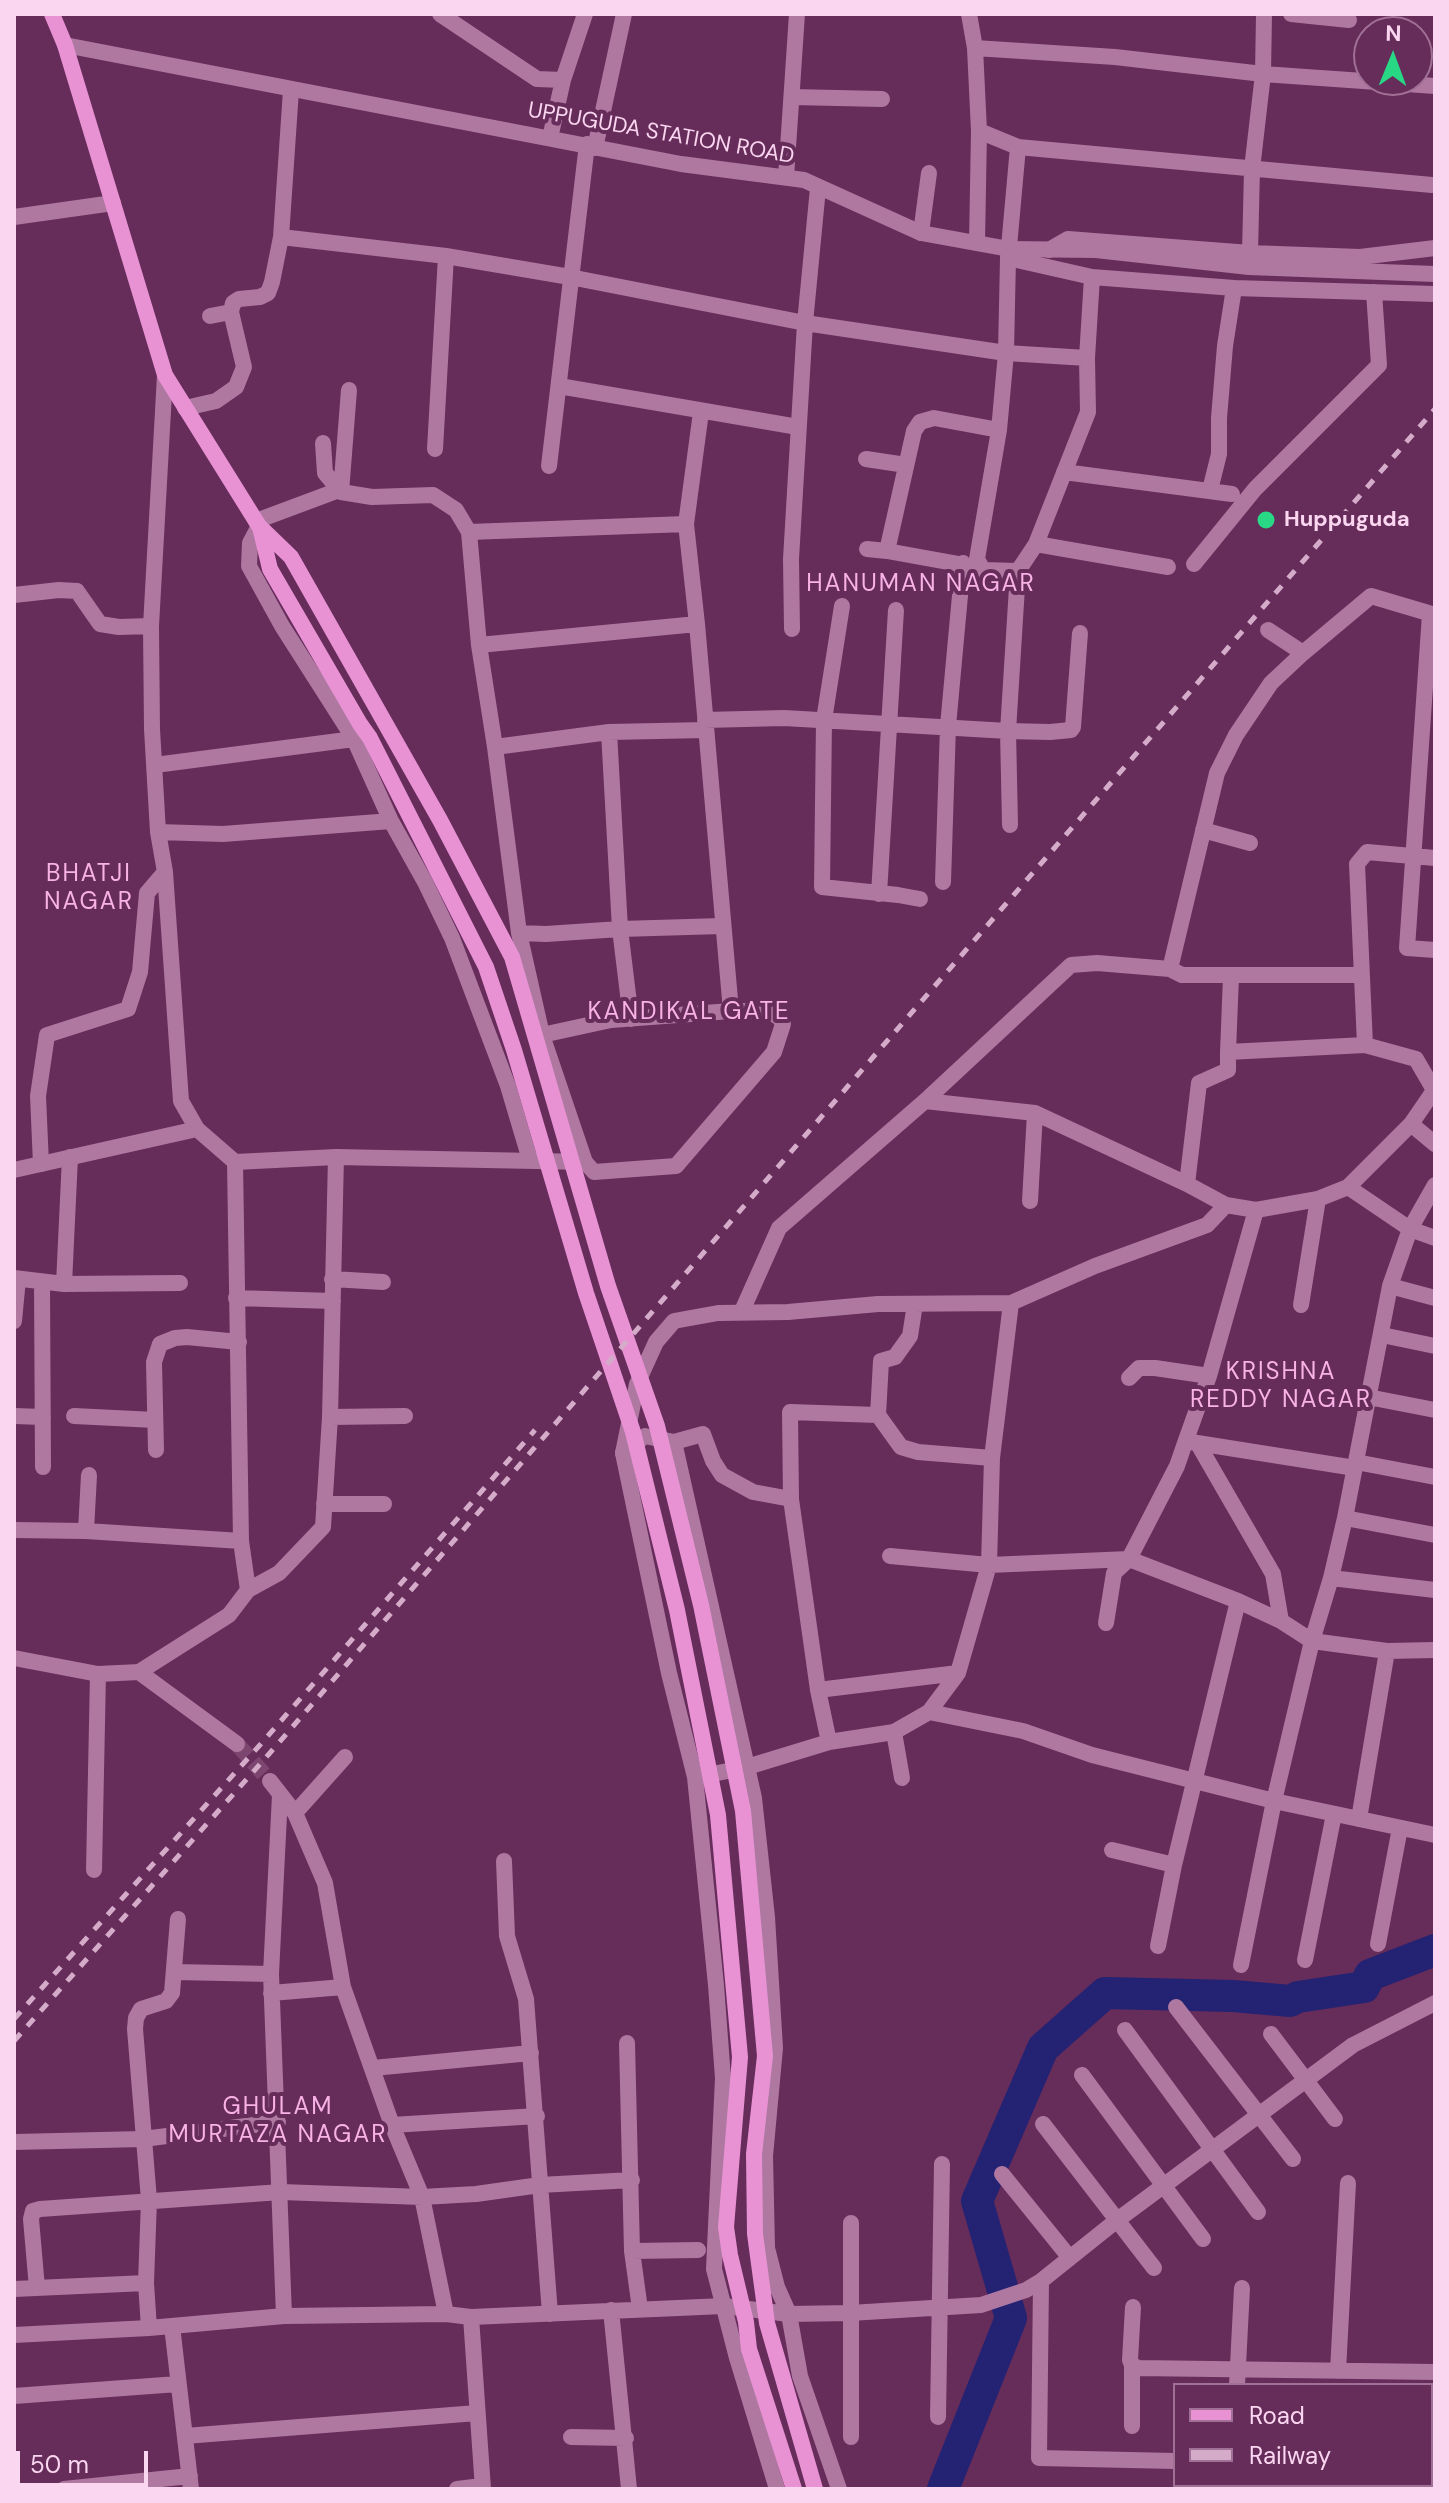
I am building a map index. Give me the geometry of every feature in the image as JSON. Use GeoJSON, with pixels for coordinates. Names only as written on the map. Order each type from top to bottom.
{"type":"FeatureCollection","features":[{"type":"Feature","properties":{"kind":"main road"},"geometry":{"type":"LineString","coordinates":[[52,14],[65,45],[165,375],[258,523],[291,557],[440,820],[512,957],[608,1286],[657,1426],[701,1605],[743,1811],[765,2056],[754,2154],[755,2234],[767,2323],[815,2489]]}},
{"type":"Feature","properties":{"kind":"main road"},"geometry":{"type":"LineString","coordinates":[[258,523],[270,569],[370,738],[486,967],[514,1050],[586,1293],[633,1432],[677,1610],[718,1815],[740,2057],[726,2227],[730,2255],[746,2322],[749,2349],[794,2489]]}},
{"type":"Feature","properties":{"kind":"street"},"geometry":{"type":"LineString","coordinates":[[440,14],[537,79],[563,80]]}},
{"type":"Feature","properties":{"kind":"street"},"geometry":{"type":"LineString","coordinates":[[550,138],[563,80],[585,14]]}},
{"type":"Feature","properties":{"kind":"street"},"geometry":{"type":"LineString","coordinates":[[549,466],[570,277],[591,146],[624,14]]}},
{"type":"Feature","properties":{"kind":"street"},"geometry":{"type":"LineString","coordinates":[[786,177],[797,14]]}},
{"type":"Feature","properties":{"kind":"street"},"geometry":{"type":"LineString","coordinates":[[969,14],[975,48],[979,131],[977,243]]}},
{"type":"Feature","properties":{"kind":"street"},"geometry":{"type":"LineString","coordinates":[[1250,253],[1252,169],[1263,74],[1264,14]]}},
{"type":"Feature","properties":{"kind":"street"},"geometry":{"type":"LineString","coordinates":[[1291,14],[1349,20]]}},
{"type":"Feature","properties":{"kind":"street","name":"UPPUGUDA STATION ROAD"},"geometry":{"type":"LineString","coordinates":[[65,45],[681,164],[804,180],[921,233],[977,243],[1008,253],[1096,250],[1249,267],[1435,274]]}},
{"type":"Feature","properties":{"kind":"street"},"geometry":{"type":"LineString","coordinates":[[975,48],[1115,57],[1263,74],[1435,86]]}},
{"type":"Feature","properties":{"kind":"street"},"geometry":{"type":"LineString","coordinates":[[185,408],[216,401],[236,387],[244,367],[231,312],[233,303],[239,299],[268,293],[272,282],[281,237],[291,90]]}},
{"type":"Feature","properties":{"kind":"street"},"geometry":{"type":"LineString","coordinates":[[792,97],[882,99]]}},
{"type":"Feature","properties":{"kind":"street"},"geometry":{"type":"LineString","coordinates":[[979,131],[1018,147],[1432,185]]}},
{"type":"Feature","properties":{"kind":"street"},"geometry":{"type":"LineString","coordinates":[[983,570],[977,559],[999,430],[1006,353],[1008,253],[1018,147]]}},
{"type":"Feature","properties":{"kind":"street"},"geometry":{"type":"LineString","coordinates":[[921,233],[929,173]]}},
{"type":"Feature","properties":{"kind":"street"},"geometry":{"type":"LineString","coordinates":[[792,629],[791,559],[798,427],[818,188]]}},
{"type":"Feature","properties":{"kind":"street"},"geometry":{"type":"LineString","coordinates":[[14,217],[113,203]]}},
{"type":"Feature","properties":{"kind":"street"},"geometry":{"type":"LineString","coordinates":[[281,237],[446,256],[805,323],[1006,353],[1087,358]]}},
{"type":"Feature","properties":{"kind":"street"},"geometry":{"type":"LineString","coordinates":[[1049,250],[1068,239],[1250,253],[1360,257],[1435,248]]}},
{"type":"Feature","properties":{"kind":"street"},"geometry":{"type":"LineString","coordinates":[[1008,253],[1092,277],[1234,288],[1435,294]]}},
{"type":"Feature","properties":{"kind":"street"},"geometry":{"type":"LineString","coordinates":[[435,449],[446,256]]}},
{"type":"Feature","properties":{"kind":"street"},"geometry":{"type":"LineString","coordinates":[[1010,825],[1008,731],[1018,571],[1036,544],[1088,412],[1087,358],[1092,277]]}},
{"type":"Feature","properties":{"kind":"street"},"geometry":{"type":"LineString","coordinates":[[1210,490],[1219,454],[1225,346],[1234,288]]}},
{"type":"Feature","properties":{"kind":"street"},"geometry":{"type":"LineString","coordinates":[[1194,564],[1255,489],[1379,365],[1374,292]]}},
{"type":"Feature","properties":{"kind":"street"},"geometry":{"type":"LineString","coordinates":[[210,316],[231,312]]}},
{"type":"Feature","properties":{"kind":"street"},"geometry":{"type":"LineString","coordinates":[[165,375],[151,626],[152,729],[181,1101],[197,1129],[235,1162],[336,1157],[585,1162]]}},
{"type":"Feature","properties":{"kind":"street"},"geometry":{"type":"LineString","coordinates":[[559,386],[798,427]]}},
{"type":"Feature","properties":{"kind":"street"},"geometry":{"type":"LineString","coordinates":[[340,491],[349,390]]}},
{"type":"Feature","properties":{"kind":"street"},"geometry":{"type":"LineString","coordinates":[[701,412],[686,524],[731,1011]]}},
{"type":"Feature","properties":{"kind":"street"},"geometry":{"type":"LineString","coordinates":[[887,551],[914,431],[920,422],[934,418],[999,430]]}},
{"type":"Feature","properties":{"kind":"street"},"geometry":{"type":"LineString","coordinates":[[323,443],[325,473],[340,491],[353,496],[372,497],[433,495],[456,510],[469,532],[479,645],[519,933],[542,1035],[585,1162],[594,1172],[676,1166],[774,1052],[783,1024],[779,1017],[767,1011],[731,1011],[611,1020],[542,1035]]}},
{"type":"Feature","properties":{"kind":"street"},"geometry":{"type":"LineString","coordinates":[[866,459],[906,465]]}},
{"type":"Feature","properties":{"kind":"street"},"geometry":{"type":"LineString","coordinates":[[1064,472],[1232,494]]}},
{"type":"Feature","properties":{"kind":"street"},"geometry":{"type":"LineString","coordinates":[[340,491],[258,523],[250,543],[249,566],[282,626],[354,739],[391,821],[452,938],[508,1086],[530,1160]]}},
{"type":"Feature","properties":{"kind":"street"},"geometry":{"type":"LineString","coordinates":[[469,532],[686,524]]}},
{"type":"Feature","properties":{"kind":"street"},"geometry":{"type":"LineString","coordinates":[[1036,544],[1168,567]]}},
{"type":"Feature","properties":{"kind":"street"},"geometry":{"type":"LineString","coordinates":[[867,549],[963,563],[983,570],[1018,571]]}},
{"type":"Feature","properties":{"kind":"street"},"geometry":{"type":"LineString","coordinates":[[943,882],[948,726],[963,563]]}},
{"type":"Feature","properties":{"kind":"street"},"geometry":{"type":"LineString","coordinates":[[14,595],[77,591],[100,624],[151,626]]}},
{"type":"Feature","properties":{"kind":"street"},"geometry":{"type":"LineString","coordinates":[[1170,969],[1217,773],[1236,735],[1271,683],[1371,596],[1432,614],[1407,948],[1435,950]]}},
{"type":"Feature","properties":{"kind":"street"},"geometry":{"type":"LineString","coordinates":[[842,606],[824,720],[822,887],[920,899]]}},
{"type":"Feature","properties":{"kind":"street"},"geometry":{"type":"LineString","coordinates":[[879,894],[896,610]]}},
{"type":"Feature","properties":{"kind":"street"},"geometry":{"type":"LineString","coordinates":[[479,645],[697,624]]}},
{"type":"Feature","properties":{"kind":"street"},"geometry":{"type":"LineString","coordinates":[[1268,630],[1303,653]]}},
{"type":"Feature","properties":{"kind":"street"},"geometry":{"type":"LineString","coordinates":[[495,747],[609,732],[784,718],[1008,731],[1071,730],[1080,633]]}},
{"type":"Feature","properties":{"kind":"street"},"geometry":{"type":"LineString","coordinates":[[609,732],[620,929],[631,1019]]}},
{"type":"Feature","properties":{"kind":"street"},"geometry":{"type":"LineString","coordinates":[[155,765],[354,739]]}},
{"type":"Feature","properties":{"kind":"street"},"geometry":{"type":"LineString","coordinates":[[158,832],[223,834],[391,821]]}},
{"type":"Feature","properties":{"kind":"street"},"geometry":{"type":"LineString","coordinates":[[1203,830],[1250,843]]}},
{"type":"Feature","properties":{"kind":"street"},"geometry":{"type":"LineString","coordinates":[[1365,1045],[1357,864],[1367,852],[1435,858]]}},
{"type":"Feature","properties":{"kind":"street"},"geometry":{"type":"LineString","coordinates":[[41,1164],[38,1096],[47,1035],[128,1009],[140,972],[147,893],[165,872]]}},
{"type":"Feature","properties":{"kind":"street"},"geometry":{"type":"LineString","coordinates":[[519,933],[722,926]]}},
{"type":"Feature","properties":{"kind":"street"},"geometry":{"type":"LineString","coordinates":[[742,1311],[779,1228],[925,1101],[1071,965],[1097,963],[1170,969],[1182,975],[1360,975]]}},
{"type":"Feature","properties":{"kind":"street"},"geometry":{"type":"LineString","coordinates":[[1187,1184],[1199,1083],[1228,1070],[1231,976]]}},
{"type":"Feature","properties":{"kind":"street"},"geometry":{"type":"LineString","coordinates":[[925,1101],[1035,1113],[1226,1205],[1256,1210],[1318,1199],[1348,1187],[1411,1124],[1434,1090],[1416,1059],[1365,1045],[1228,1052]]}},
{"type":"Feature","properties":{"kind":"street"},"geometry":{"type":"LineString","coordinates":[[1030,1201],[1035,1113]]}},
{"type":"Feature","properties":{"kind":"street"},"geometry":{"type":"LineString","coordinates":[[1411,1124],[1435,1144]]}},
{"type":"Feature","properties":{"kind":"street"},"geometry":{"type":"LineString","coordinates":[[14,1170],[197,1129]]}},
{"type":"Feature","properties":{"kind":"street"},"geometry":{"type":"LineString","coordinates":[[64,1284],[70,1157]]}},
{"type":"Feature","properties":{"kind":"street"},"geometry":{"type":"LineString","coordinates":[[14,1658],[98,1674],[139,1672],[229,1615],[248,1590],[279,1573],[323,1527],[330,1417],[336,1157]]}},
{"type":"Feature","properties":{"kind":"street"},"geometry":{"type":"LineString","coordinates":[[235,1162],[241,1541],[248,1590]]}},
{"type":"Feature","properties":{"kind":"street"},"geometry":{"type":"LineString","coordinates":[[1241,1965],[1274,1801],[1345,1518],[1390,1286],[1410,1229],[1435,1185]]}},
{"type":"Feature","properties":{"kind":"street"},"geometry":{"type":"LineString","coordinates":[[1348,1187],[1410,1229],[1435,1238]]}},
{"type":"Feature","properties":{"kind":"street"},"geometry":{"type":"LineString","coordinates":[[1301,1305],[1318,1199]]}},
{"type":"Feature","properties":{"kind":"street"},"geometry":{"type":"LineString","coordinates":[[777,2489],[714,2269],[723,2078],[695,1777],[669,1673],[623,1453],[637,1384],[656,1342],[674,1321],[742,1311],[788,1312],[878,1304],[1011,1303],[1095,1266],[1207,1225],[1226,1205]]}},
{"type":"Feature","properties":{"kind":"street"},"geometry":{"type":"LineString","coordinates":[[1106,1623],[1114,1573],[1129,1559],[1192,1442],[1256,1210]]}},
{"type":"Feature","properties":{"kind":"street"},"geometry":{"type":"LineString","coordinates":[[14,1321],[16,1278],[64,1284],[180,1283]]}},
{"type":"Feature","properties":{"kind":"street"},"geometry":{"type":"LineString","coordinates":[[332,1279],[383,1282]]}},
{"type":"Feature","properties":{"kind":"street"},"geometry":{"type":"LineString","coordinates":[[42,1283],[43,1467]]}},
{"type":"Feature","properties":{"kind":"street"},"geometry":{"type":"LineString","coordinates":[[1390,1286],[1435,1298]]}},
{"type":"Feature","properties":{"kind":"street"},"geometry":{"type":"LineString","coordinates":[[236,1298],[333,1301]]}},
{"type":"Feature","properties":{"kind":"street"},"geometry":{"type":"LineString","coordinates":[[695,1777],[747,1767],[829,1742],[894,1732],[929,1712],[958,1673],[989,1565],[992,1458],[1011,1303]]}},
{"type":"Feature","properties":{"kind":"street"},"geometry":{"type":"LineString","coordinates":[[915,1304],[910,1336],[895,1357],[881,1361],[878,1415],[901,1447],[918,1452],[992,1458]]}},
{"type":"Feature","properties":{"kind":"street"},"geometry":{"type":"LineString","coordinates":[[1382,1335],[1435,1346]]}},
{"type":"Feature","properties":{"kind":"street"},"geometry":{"type":"LineString","coordinates":[[156,1450],[154,1362],[160,1344],[187,1337],[239,1342]]}},
{"type":"Feature","properties":{"kind":"street"},"geometry":{"type":"LineString","coordinates":[[1129,1378],[1139,1368],[1209,1376]]}},
{"type":"Feature","properties":{"kind":"street"},"geometry":{"type":"LineString","coordinates":[[1368,1397],[1435,1410]]}},
{"type":"Feature","properties":{"kind":"street"},"geometry":{"type":"LineString","coordinates":[[829,1742],[818,1690],[791,1499],[790,1412],[878,1415]]}},
{"type":"Feature","properties":{"kind":"street"},"geometry":{"type":"LineString","coordinates":[[14,1416],[43,1417]]}},
{"type":"Feature","properties":{"kind":"street"},"geometry":{"type":"LineString","coordinates":[[74,1416],[155,1420]]}},
{"type":"Feature","properties":{"kind":"street"},"geometry":{"type":"LineString","coordinates":[[330,1417],[405,1416]]}},
{"type":"Feature","properties":{"kind":"street"},"geometry":{"type":"LineString","coordinates":[[623,1453],[645,1436],[674,1442],[703,1434],[722,1475],[753,1492],[791,1499]]}},
{"type":"Feature","properties":{"kind":"street"},"geometry":{"type":"LineString","coordinates":[[674,1442],[754,1798],[767,1917],[775,2048],[765,2156],[767,2248],[777,2287],[789,2314],[800,2376],[839,2489]]}},
{"type":"Feature","properties":{"kind":"street"},"geometry":{"type":"LineString","coordinates":[[1192,1442],[1435,1477]]}},
{"type":"Feature","properties":{"kind":"street"},"geometry":{"type":"LineString","coordinates":[[1192,1442],[1273,1574],[1281,1621]]}},
{"type":"Feature","properties":{"kind":"street"},"geometry":{"type":"LineString","coordinates":[[86,1531],[89,1475]]}},
{"type":"Feature","properties":{"kind":"street"},"geometry":{"type":"LineString","coordinates":[[324,1504],[384,1504]]}},
{"type":"Feature","properties":{"kind":"street"},"geometry":{"type":"LineString","coordinates":[[1345,1518],[1435,1535]]}},
{"type":"Feature","properties":{"kind":"street"},"geometry":{"type":"LineString","coordinates":[[14,1530],[86,1531],[241,1541]]}},
{"type":"Feature","properties":{"kind":"street"},"geometry":{"type":"LineString","coordinates":[[890,1556],[989,1565],[1129,1559],[1238,1601],[1281,1621],[1312,1641],[1387,1651],[1435,1650]]}},
{"type":"Feature","properties":{"kind":"street"},"geometry":{"type":"LineString","coordinates":[[1331,1578],[1435,1590]]}},
{"type":"Feature","properties":{"kind":"street"},"geometry":{"type":"LineString","coordinates":[[1158,1946],[1174,1865],[1238,1601]]}},
{"type":"Feature","properties":{"kind":"street"},"geometry":{"type":"LineString","coordinates":[[1359,1819],[1387,1651]]}},
{"type":"Feature","properties":{"kind":"street"},"geometry":{"type":"LineString","coordinates":[[139,1672],[237,1744]]}},
{"type":"Feature","properties":{"kind":"street"},"geometry":{"type":"LineString","coordinates":[[818,1690],[958,1673]]}},
{"type":"Feature","properties":{"kind":"street"},"geometry":{"type":"LineString","coordinates":[[94,1870],[98,1674]]}},
{"type":"Feature","properties":{"kind":"street"},"geometry":{"type":"LineString","coordinates":[[929,1712],[1023,1731],[1092,1755],[1274,1801],[1435,1835]]}},
{"type":"Feature","properties":{"kind":"street"},"geometry":{"type":"LineString","coordinates":[[894,1732],[902,1778]]}},
{"type":"Feature","properties":{"kind":"street"},"geometry":{"type":"LineString","coordinates":[[295,1813],[345,1757]]}},
{"type":"Feature","properties":{"kind":"street"},"geometry":{"type":"LineString","coordinates":[[284,2316],[271,1993],[275,1788],[295,1813],[325,1883],[343,1987],[392,2125],[422,2197],[446,2314]]}},
{"type":"Feature","properties":{"kind":"street"},"geometry":{"type":"LineString","coordinates":[[1305,1960],[1334,1814]]}},
{"type":"Feature","properties":{"kind":"street"},"geometry":{"type":"LineString","coordinates":[[1378,1944],[1400,1828]]}},
{"type":"Feature","properties":{"kind":"street"},"geometry":{"type":"LineString","coordinates":[[1112,1850],[1174,1865]]}},
{"type":"Feature","properties":{"kind":"street"},"geometry":{"type":"LineString","coordinates":[[504,1861],[507,1936],[526,1999],[550,2314]]}},
{"type":"Feature","properties":{"kind":"street"},"geometry":{"type":"LineString","coordinates":[[149,2328],[146,2283],[149,2200],[136,2018],[141,2009],[166,2001],[172,1993],[178,1919]]}},
{"type":"Feature","properties":{"kind":"street"},"geometry":{"type":"LineString","coordinates":[[175,1972],[271,1974]]}},
{"type":"Feature","properties":{"kind":"street"},"geometry":{"type":"LineString","coordinates":[[271,1993],[343,1987]]}},
{"type":"Feature","properties":{"kind":"street"},"geometry":{"type":"LineString","coordinates":[[14,2335],[149,2328],[284,2316],[446,2314],[471,2317],[724,2306],[789,2314],[981,2305],[1026,2290],[1041,2281],[1116,2221],[1353,2045],[1435,2003]]}},
{"type":"Feature","properties":{"kind":"street"},"geometry":{"type":"LineString","coordinates":[[1176,2007],[1293,2159]]}},
{"type":"Feature","properties":{"kind":"street"},"geometry":{"type":"LineString","coordinates":[[1125,2030],[1258,2212]]}},
{"type":"Feature","properties":{"kind":"street"},"geometry":{"type":"LineString","coordinates":[[1271,2034],[1335,2119]]}},
{"type":"Feature","properties":{"kind":"street"},"geometry":{"type":"LineString","coordinates":[[627,2043],[632,2251],[640,2309]]}},
{"type":"Feature","properties":{"kind":"street"},"geometry":{"type":"LineString","coordinates":[[373,2068],[531,2053]]}},
{"type":"Feature","properties":{"kind":"street"},"geometry":{"type":"LineString","coordinates":[[1082,2075],[1203,2239]]}},
{"type":"Feature","properties":{"kind":"street"},"geometry":{"type":"LineString","coordinates":[[723,2078],[771,2078]]}},
{"type":"Feature","properties":{"kind":"street"},"geometry":{"type":"LineString","coordinates":[[392,2125],[537,2116]]}},
{"type":"Feature","properties":{"kind":"street"},"geometry":{"type":"LineString","coordinates":[[14,2142],[143,2139],[278,2122]]}},
{"type":"Feature","properties":{"kind":"street"},"geometry":{"type":"LineString","coordinates":[[1043,2124],[1154,2268]]}},
{"type":"Feature","properties":{"kind":"street"},"geometry":{"type":"LineString","coordinates":[[938,2417],[942,2164]]}},
{"type":"Feature","properties":{"kind":"street"},"geometry":{"type":"LineString","coordinates":[[1002,2174],[1070,2258]]}},
{"type":"Feature","properties":{"kind":"street"},"geometry":{"type":"LineString","coordinates":[[37,2288],[31,2219],[33,2211],[55,2206],[281,2192],[422,2197],[476,2194],[540,2185],[632,2180]]}},
{"type":"Feature","properties":{"kind":"street"},"geometry":{"type":"LineString","coordinates":[[1338,2371],[1348,2183]]}},
{"type":"Feature","properties":{"kind":"street"},"geometry":{"type":"LineString","coordinates":[[851,2223],[851,2437]]}},
{"type":"Feature","properties":{"kind":"street"},"geometry":{"type":"LineString","coordinates":[[632,2251],[698,2250]]}},
{"type":"Feature","properties":{"kind":"street"},"geometry":{"type":"LineString","coordinates":[[1041,2281],[1039,2458],[1173,2461]]}},
{"type":"Feature","properties":{"kind":"street"},"geometry":{"type":"LineString","coordinates":[[14,2289],[146,2283]]}},
{"type":"Feature","properties":{"kind":"street"},"geometry":{"type":"LineString","coordinates":[[1237,2377],[1242,2288]]}},
{"type":"Feature","properties":{"kind":"street"},"geometry":{"type":"LineString","coordinates":[[1132,2426],[1130,2360],[1133,2307]]}},
{"type":"Feature","properties":{"kind":"street"},"geometry":{"type":"LineString","coordinates":[[611,2310],[629,2489]]}},
{"type":"Feature","properties":{"kind":"street"},"geometry":{"type":"LineString","coordinates":[[457,2489],[482,2487],[471,2317]]}},
{"type":"Feature","properties":{"kind":"street"},"geometry":{"type":"LineString","coordinates":[[64,2489],[191,2482],[172,2326]]}},
{"type":"Feature","properties":{"kind":"street"},"geometry":{"type":"LineString","coordinates":[[1132,2365],[1237,2377],[1338,2371],[1435,2372]]}},
{"type":"Feature","properties":{"kind":"street"},"geometry":{"type":"LineString","coordinates":[[14,2396],[178,2384]]}},
{"type":"Feature","properties":{"kind":"street"},"geometry":{"type":"LineString","coordinates":[[185,2436],[477,2413]]}},
{"type":"Feature","properties":{"kind":"street"},"geometry":{"type":"LineString","coordinates":[[571,2437],[626,2438]]}},
{"type":"Feature","properties":{"kind":"waterway"},"geometry":{"type":"LineString","coordinates":[[943,2489],[1011,2318],[977,2201],[1043,2048],[1105,1993],[1233,1996],[1290,2001],[1298,1997],[1364,1987],[1370,1975],[1435,1950]]}},
{"type":"Feature","properties":{"kind":"tunnel"},"geometry":{"type":"LineString","coordinates":[[237,1744],[270,1781]]}},
{"type":"Feature","properties":{"kind":"railway"},"geometry":{"type":"LineString","coordinates":[[14,2041],[269,1754],[1435,409]]}},
{"type":"Feature","properties":{"kind":"railway"},"geometry":{"type":"LineString","coordinates":[[14,2019],[259,1746],[535,1430]]}},
{"type":"Feature","properties":{"kind":"place","name":"Huppuguda"},"geometry":{"type":"Point","coordinates":[1266,520]}},
{"type":"Feature","properties":{"kind":"district","name":"HANUMAN NAGAR"},"geometry":{"type":"Point","coordinates":[921,585]}},
{"type":"Feature","properties":{"kind":"district","name":"BHATJI NAGAR"},"geometry":{"type":"Point","coordinates":[89,889]}},
{"type":"Feature","properties":{"kind":"district","name":"KANDIKAL GATE"},"geometry":{"type":"Point","coordinates":[689,1013]}},
{"type":"Feature","properties":{"kind":"district","name":"KRISHNA REDDY NAGAR"},"geometry":{"type":"Point","coordinates":[1281,1387]}},
{"type":"Feature","properties":{"kind":"district","name":"GHULAM MURTAZA NAGAR"},"geometry":{"type":"Point","coordinates":[278,2122]}}]}
